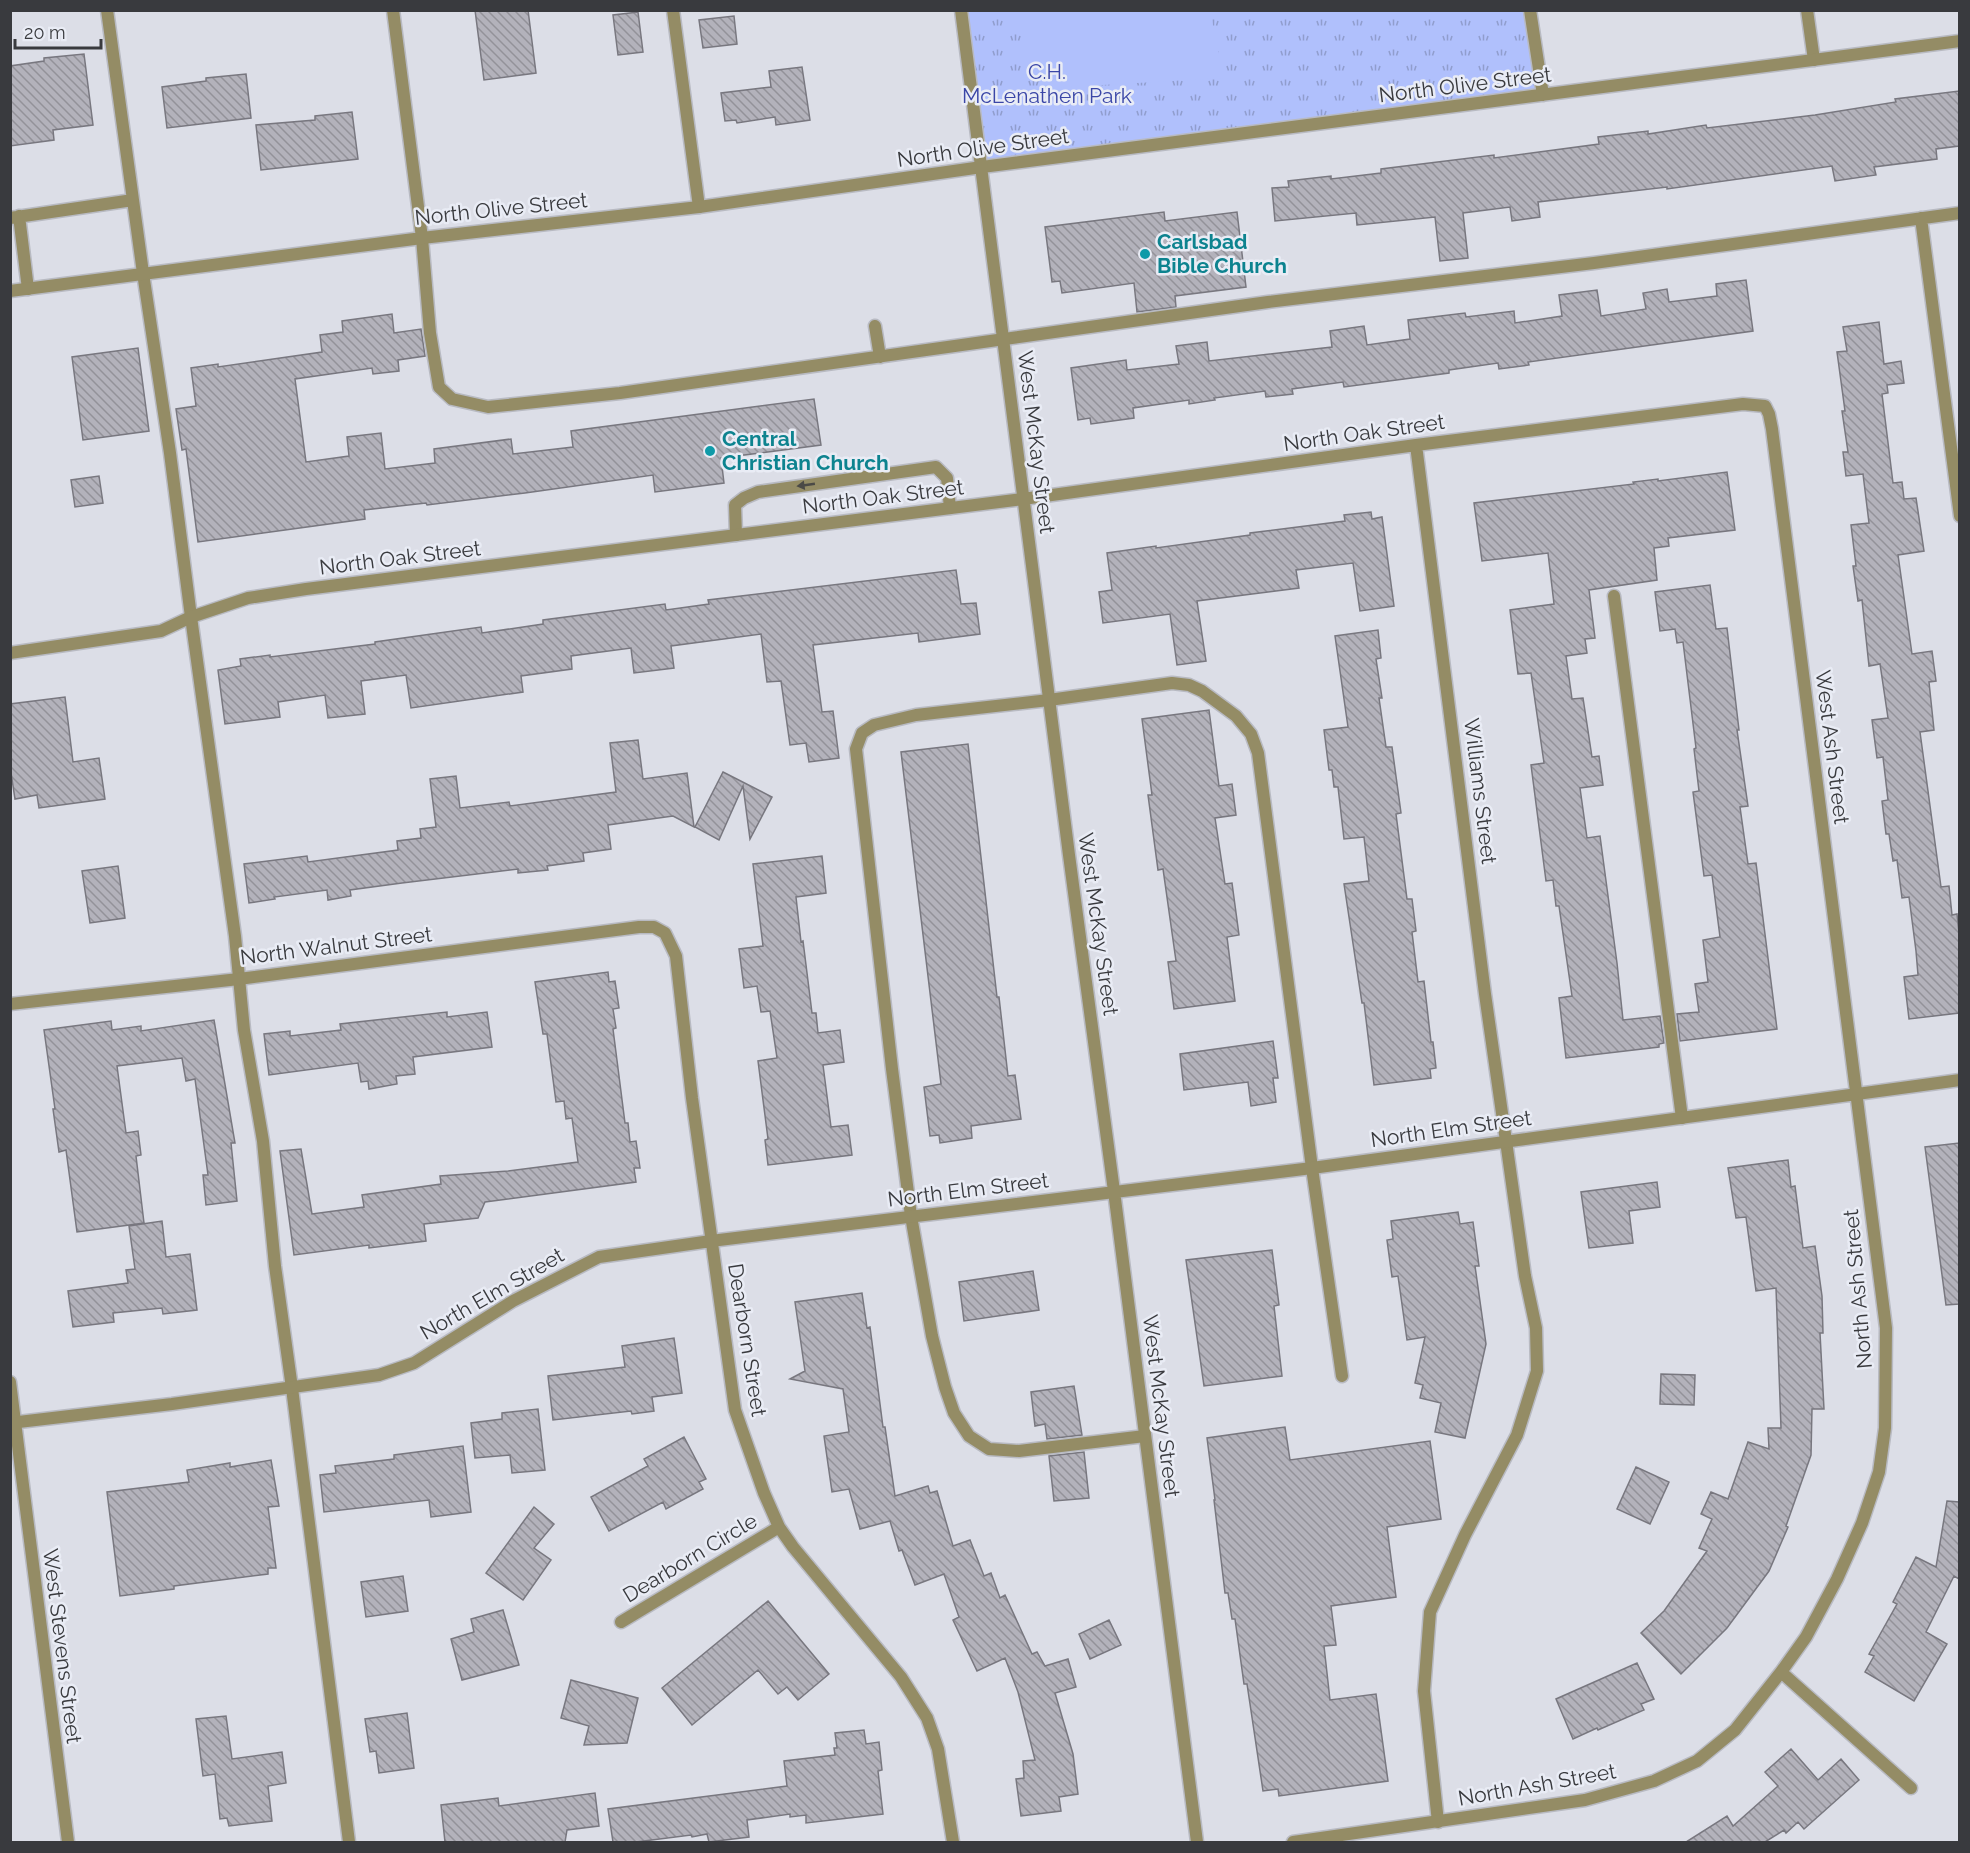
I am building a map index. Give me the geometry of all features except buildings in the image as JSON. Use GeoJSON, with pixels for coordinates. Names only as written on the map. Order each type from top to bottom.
{"type":"FeatureCollection","features":[{"type":"Feature","properties":{"kind":"street"},"geometry":{"type":"LineString","coordinates":[[107,10],[235,936],[244,1030],[263,1141],[275,1266],[349,1842]]}},
{"type":"Feature","properties":{"kind":"street"},"geometry":{"type":"LineString","coordinates":[[393,10],[422,238],[430,333],[439,387],[453,399],[488,407],[620,393],[1268,302],[1605,261],[1959,213]]}},
{"type":"Feature","properties":{"kind":"street"},"geometry":{"type":"LineString","coordinates":[[673,10],[699,207]]}},
{"type":"Feature","properties":{"kind":"street","name":"West McKay Street"},"geometry":{"type":"LineString","coordinates":[[961,10],[1197,1842]]}},
{"type":"Feature","properties":{"kind":"street"},"geometry":{"type":"LineString","coordinates":[[1530,10],[1543,95]]}},
{"type":"Feature","properties":{"kind":"street"},"geometry":{"type":"LineString","coordinates":[[1807,10],[1814,60]]}},
{"type":"Feature","properties":{"kind":"street","name":"North Olive Street"},"geometry":{"type":"LineString","coordinates":[[10,291],[422,238],[699,207],[982,167],[1959,41]]}},
{"type":"Feature","properties":{"kind":"street"},"geometry":{"type":"LineString","coordinates":[[28,289],[15,217],[133,200]]}},
{"type":"Feature","properties":{"kind":"street"},"geometry":{"type":"LineString","coordinates":[[1921,218],[1959,516]]}},
{"type":"Feature","properties":{"kind":"street"},"geometry":{"type":"LineString","coordinates":[[876,326],[880,357]]}},
{"type":"Feature","properties":{"kind":"street","name":"North Oak Street"},"geometry":{"type":"LineString","coordinates":[[10,653],[161,631],[191,617],[248,598],[306,589],[1023,499],[1416,445],[1743,404],[1765,406]]}},
{"type":"Feature","properties":{"kind":"street","name":"West Ash Street"},"geometry":{"type":"LineString","coordinates":[[1765,406],[1772,429],[1857,1094]]}},
{"type":"Feature","properties":{"kind":"street","name":"Williams Street"},"geometry":{"type":"LineString","coordinates":[[1416,445],[1485,994],[1525,1276],[1536,1328],[1538,1371],[1517,1434],[1465,1534],[1430,1612],[1424,1692],[1438,1822]]}},
{"type":"Feature","properties":{"kind":"street"},"geometry":{"type":"LineString","coordinates":[[736,535],[735,505],[758,492],[936,467],[947,478],[950,508]]}},
{"type":"Feature","properties":{"kind":"street"},"geometry":{"type":"LineString","coordinates":[[1614,596],[1682,1118]]}},
{"type":"Feature","properties":{"kind":"street"},"geometry":{"type":"LineString","coordinates":[[1145,1436],[1019,1451],[989,1449],[969,1436],[954,1413],[932,1336],[911,1216],[892,1069],[856,749],[862,733],[874,726],[916,715],[1172,683],[1189,685],[1202,692],[1236,717],[1251,734],[1258,753],[1312,1168],[1342,1376]]}},
{"type":"Feature","properties":{"kind":"street","name":"North Walnut Street"},"geometry":{"type":"LineString","coordinates":[[10,1004],[239,979],[639,927],[654,927],[665,933]]}},
{"type":"Feature","properties":{"kind":"street","name":"Dearborn Street"},"geometry":{"type":"LineString","coordinates":[[665,933],[676,956],[692,1098],[735,1410],[764,1493],[779,1527],[901,1677],[927,1718],[938,1749],[953,1842]]}},
{"type":"Feature","properties":{"kind":"street","name":"North Elm Street"},"geometry":{"type":"LineString","coordinates":[[13,1423],[379,1375],[414,1363],[513,1301],[598,1257],[911,1216],[1312,1168],[1959,1080]]}},
{"type":"Feature","properties":{"kind":"street","name":"North Ash Street"},"geometry":{"type":"LineString","coordinates":[[1293,1842],[1585,1800],[1654,1781],[1697,1761],[1735,1730],[1781,1672],[1806,1636],[1837,1578],[1862,1523],[1879,1472],[1885,1428],[1886,1328],[1857,1094]]}},
{"type":"Feature","properties":{"kind":"street","name":"West Stevens Street"},"geometry":{"type":"LineString","coordinates":[[10,1382],[13,1423],[68,1842]]}},
{"type":"Feature","properties":{"kind":"street","name":"Dearborn Circle"},"geometry":{"type":"LineString","coordinates":[[621,1622],[779,1527]]}},
{"type":"Feature","properties":{"kind":"street"},"geometry":{"type":"LineString","coordinates":[[1781,1672],[1911,1788]]}},
{"type":"Feature","properties":{"kind":"green space","name":"C.H. McLenathen Park"},"geometry":{"type":"Polygon","coordinates":[[[961,11],[1530,11],[1543,95],[982,167],[961,11]]]}},
{"type":"Feature","properties":{"kind":"green space"},"geometry":{"type":"Polygon","coordinates":[[[1020,11],[1210,11],[1224,78],[1050,88],[1028,69],[1020,11]]]}},
{"type":"Feature","properties":{"kind":"place","name":"Carlsbad Bible Church"},"geometry":{"type":"Point","coordinates":[1145,254]}},
{"type":"Feature","properties":{"kind":"place","name":"Central Christian Church"},"geometry":{"type":"Point","coordinates":[710,451]}}]}
